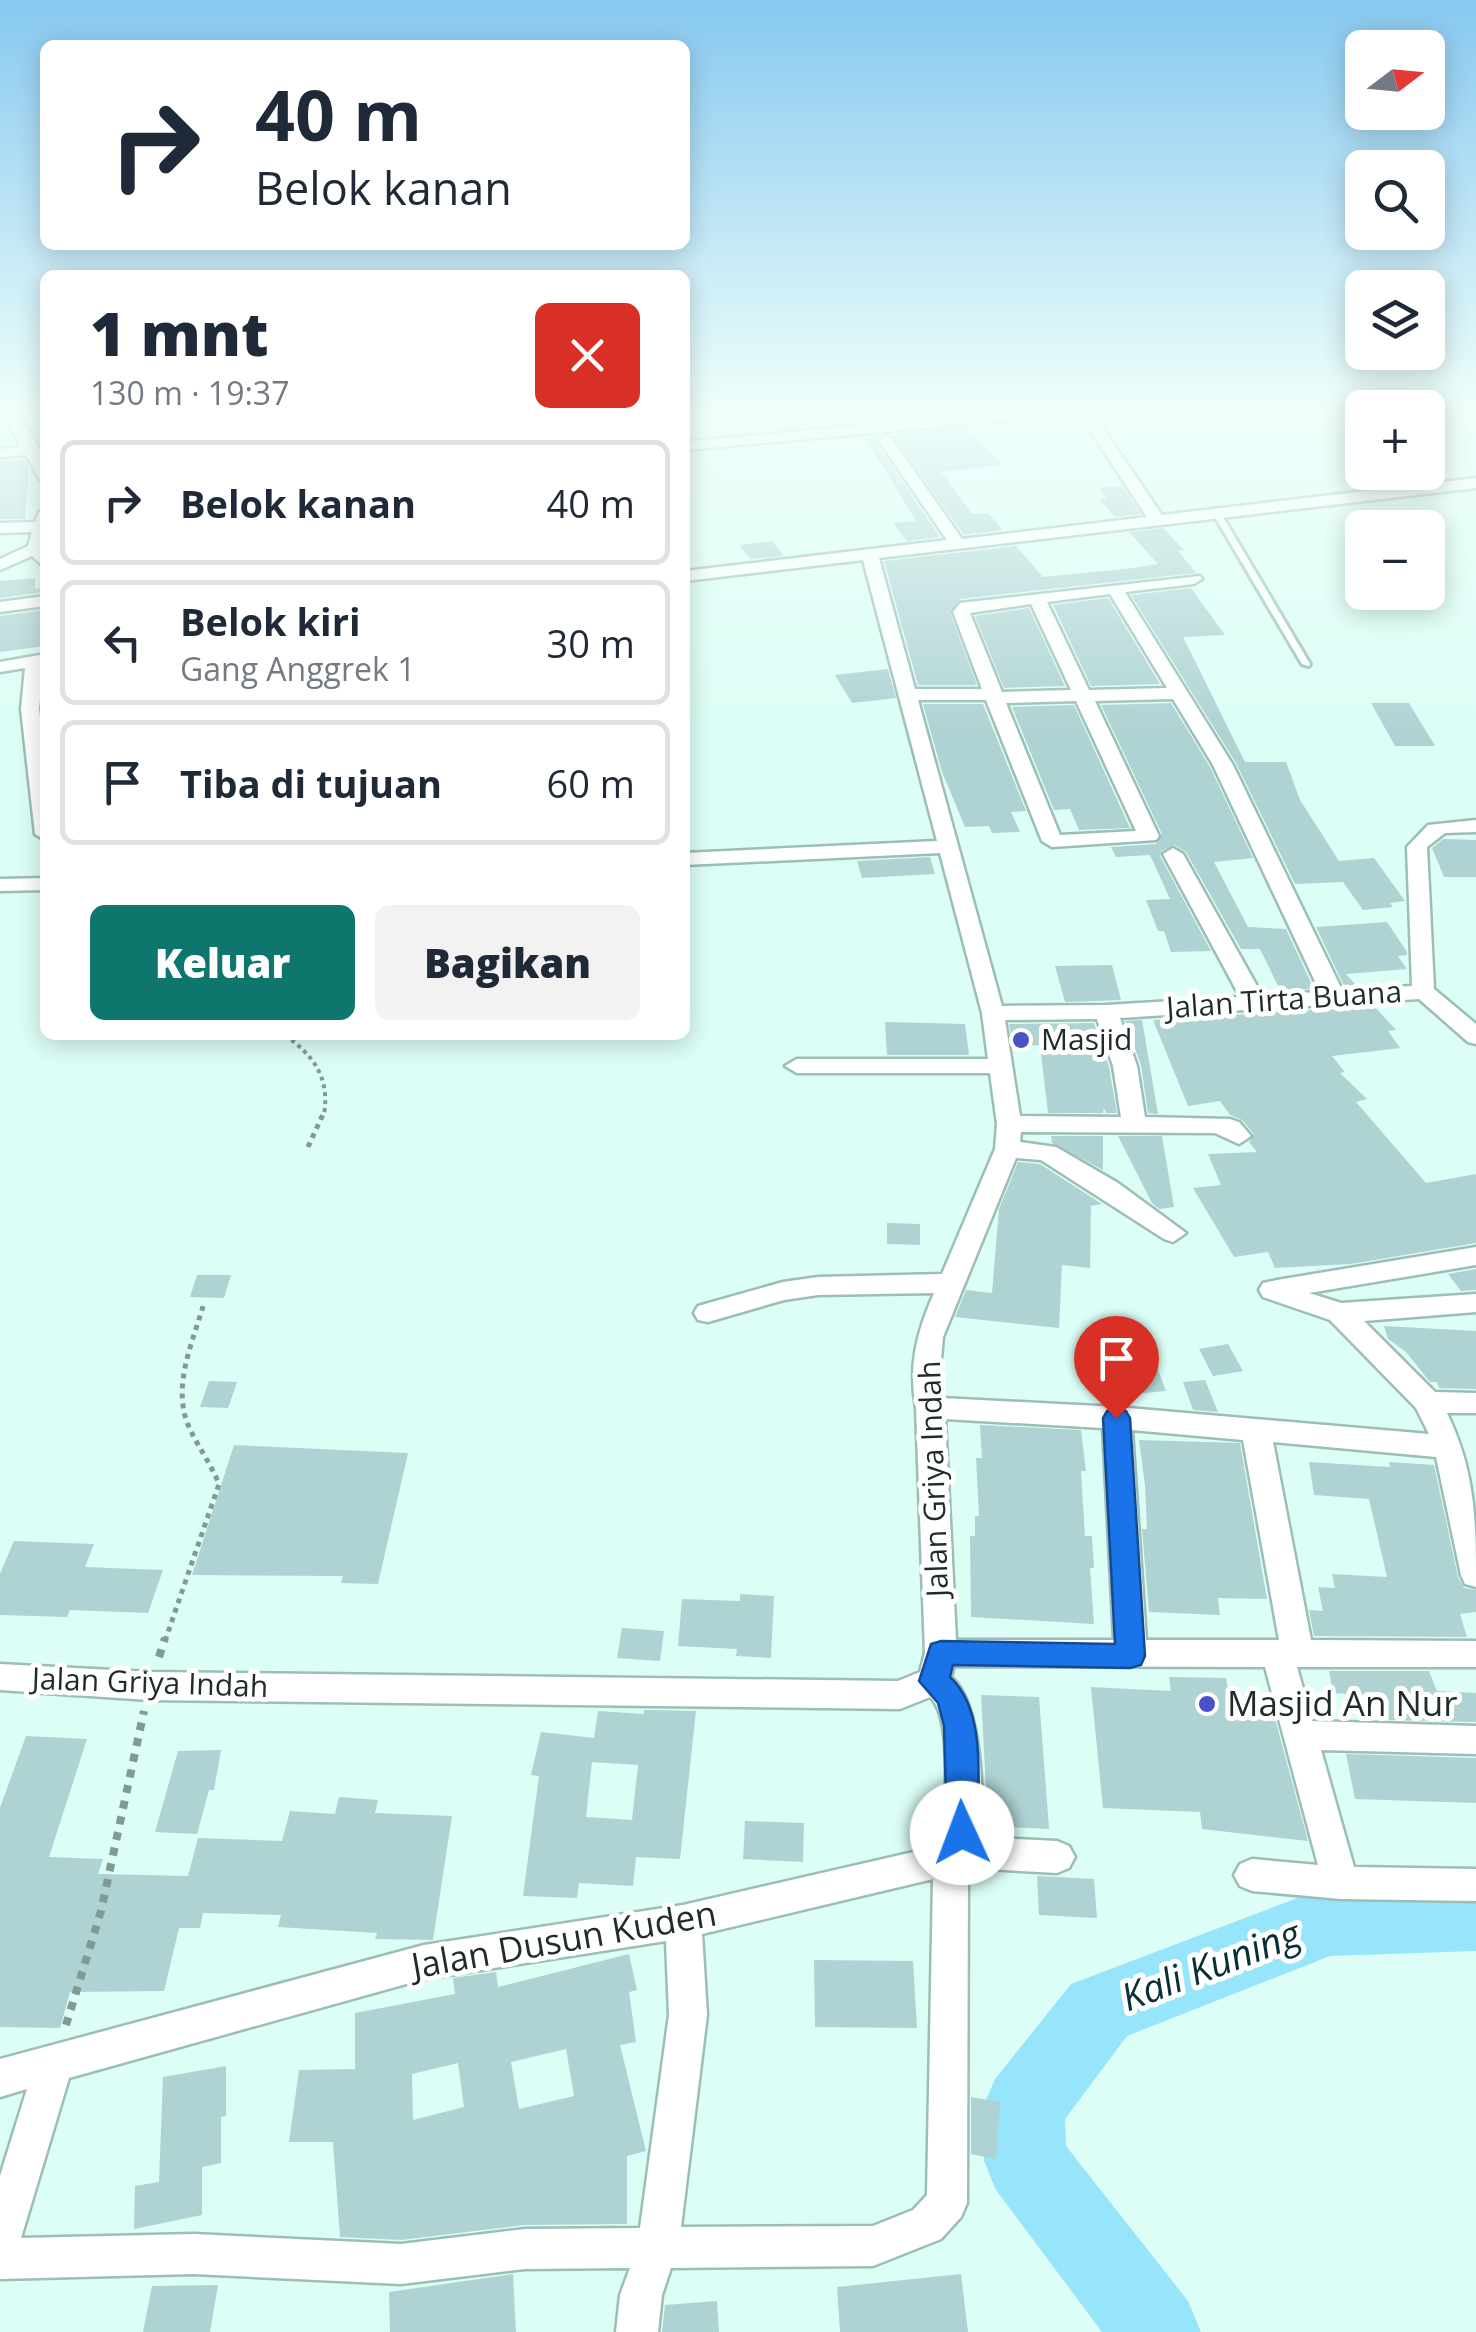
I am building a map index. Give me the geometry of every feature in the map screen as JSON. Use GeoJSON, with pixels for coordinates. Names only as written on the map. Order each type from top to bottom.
{"type":"FeatureCollection","features":[{"type":"Feature","properties":{"kind":"street"},"geometry":{"type":"LineString","coordinates":[[939,517],[956,542]]}},
{"type":"Feature","properties":{"kind":"street"},"geometry":{"type":"LineString","coordinates":[[690,575],[1168,517]]}},
{"type":"Feature","properties":{"kind":"street"},"geometry":{"type":"LineString","coordinates":[[0,528],[40,523]]}},
{"type":"Feature","properties":{"kind":"street"},"geometry":{"type":"LineString","coordinates":[[869,552],[993,1012],[1008,1137]]}},
{"type":"Feature","properties":{"kind":"street"},"geometry":{"type":"LineString","coordinates":[[0,565],[40,556]]}},
{"type":"Feature","properties":{"kind":"street"},"geometry":{"type":"LineString","coordinates":[[1038,600],[1086,694],[1149,836],[1052,841],[961,612],[966,608],[1194,580]]}},
{"type":"Feature","properties":{"kind":"street"},"geometry":{"type":"LineString","coordinates":[[1115,589],[1223,765],[1333,995]]}},
{"type":"Feature","properties":{"kind":"street"},"geometry":{"type":"LineString","coordinates":[[0,607],[40,602]]}},
{"type":"Feature","properties":{"kind":"street"},"geometry":{"type":"LineString","coordinates":[[0,667],[40,660],[30,709],[40,792]]}},
{"type":"Feature","properties":{"kind":"street"},"geometry":{"type":"LineString","coordinates":[[905,694],[1180,693]]}},
{"type":"Feature","properties":{"kind":"street","name":"Jalan Tirta Buana"},"geometry":{"type":"LineString","coordinates":[[993,1012],[1106,1012],[1423,992],[1418,847],[1426,833],[1442,827],[1476,826]]}},
{"type":"Feature","properties":{"kind":"street"},"geometry":{"type":"LineString","coordinates":[[690,859],[948,847]]}},
{"type":"Feature","properties":{"kind":"street"},"geometry":{"type":"LineString","coordinates":[[1173,854],[1253,1000]]}},
{"type":"Feature","properties":{"kind":"street"},"geometry":{"type":"LineString","coordinates":[[0,885],[40,884]]}},
{"type":"Feature","properties":{"kind":"street"},"geometry":{"type":"LineString","coordinates":[[1423,992],[1476,1037]]}},
{"type":"Feature","properties":{"kind":"street"},"geometry":{"type":"LineString","coordinates":[[1106,1012],[1125,1066],[1134,1124]]}},
{"type":"Feature","properties":{"kind":"street"},"geometry":{"type":"LineString","coordinates":[[797,1066],[1000,1066]]}},
{"type":"Feature","properties":{"kind":"street"},"geometry":{"type":"LineString","coordinates":[[1008,1137],[1134,1124],[1215,1125],[1230,1127],[1240,1136]]}},
{"type":"Feature","properties":{"kind":"street"},"geometry":{"type":"LineString","coordinates":[[1008,1137],[1094,1179],[1173,1233]]}},
{"type":"Feature","properties":{"kind":"street","name":"Jalan Griya Indah"},"geometry":{"type":"LineString","coordinates":[[0,1676],[149,1686],[900,1695],[938,1667],[930,1408],[925,1381],[930,1336],[1008,1137]]}},
{"type":"Feature","properties":{"kind":"street"},"geometry":{"type":"LineString","coordinates":[[1476,1256],[1272,1290],[1340,1312],[1476,1304]]}},
{"type":"Feature","properties":{"kind":"street"},"geometry":{"type":"LineString","coordinates":[[708,1313],[783,1291],[818,1286],[953,1283]]}},
{"type":"Feature","properties":{"kind":"street"},"geometry":{"type":"LineString","coordinates":[[1340,1312],[1428,1402],[1448,1447],[1470,1517],[1476,1575]]}},
{"type":"Feature","properties":{"kind":"street"},"geometry":{"type":"LineString","coordinates":[[1428,1402],[1476,1403]]}},
{"type":"Feature","properties":{"kind":"street"},"geometry":{"type":"LineString","coordinates":[[930,1408],[1116,1418],[1448,1447]]}},
{"type":"Feature","properties":{"kind":"street"},"geometry":{"type":"LineString","coordinates":[[1116,1418],[1130,1656]]}},
{"type":"Feature","properties":{"kind":"street"},"geometry":{"type":"LineString","coordinates":[[1256,1430],[1302,1735],[1341,1883]]}},
{"type":"Feature","properties":{"kind":"street"},"geometry":{"type":"LineString","coordinates":[[0,2260],[194,2254],[401,2264],[525,2249],[873,2246],[927,2225],[947,2203],[951,1851],[962,1833],[960,1726],[938,1667],[1130,1656],[1476,1654]]}},
{"type":"Feature","properties":{"kind":"street"},"geometry":{"type":"LineString","coordinates":[[1302,1735],[1476,1740]]}},
{"type":"Feature","properties":{"kind":"street"},"geometry":{"type":"LineString","coordinates":[[951,1851],[1057,1858]]}},
{"type":"Feature","properties":{"kind":"street","name":"Jalan Dusun Kuden"},"geometry":{"type":"LineString","coordinates":[[0,2078],[424,1962],[683,1922],[930,1864],[951,1851]]}},
{"type":"Feature","properties":{"kind":"street"},"geometry":{"type":"LineString","coordinates":[[1252,1875],[1341,1883],[1476,1885]]}},
{"type":"Feature","properties":{"kind":"street"},"geometry":{"type":"LineString","coordinates":[[638,2332],[640,2294],[658,2246],[688,2016],[683,1922]]}},
{"type":"Feature","properties":{"kind":"street"},"geometry":{"type":"LineString","coordinates":[[0,2242],[54,2066]]}},
{"type":"Feature","properties":{"kind":"lane"},"geometry":{"type":"LineString","coordinates":[[1219,517],[1306,664]]}},
{"type":"Feature","properties":{"kind":"path"},"geometry":{"type":"LineString","coordinates":[[294,1040],[311,1050],[322,1072],[326,1102],[323,1126],[308,1147]]}},
{"type":"Feature","properties":{"kind":"path"},"geometry":{"type":"LineString","coordinates":[[54,2066],[101,1911],[149,1686],[219,1484],[212,1462],[184,1415],[182,1383],[204,1302]]}},
{"type":"Feature","properties":{"kind":"building"},"geometry":{"type":"Polygon","coordinates":[[[913,517],[926,517],[940,537],[907,541],[893,523],[916,521],[913,517]]]}},
{"type":"Feature","properties":{"kind":"building"},"geometry":{"type":"Polygon","coordinates":[[[951,517],[991,517],[1003,530],[964,535],[951,517]]]}},
{"type":"Feature","properties":{"kind":"building"},"geometry":{"type":"Polygon","coordinates":[[[1163,528],[1184,550],[1178,551],[1196,573],[960,599],[950,613],[977,685],[918,685],[884,561],[1016,546],[1043,577],[1133,568],[1158,564],[1129,532],[1163,528]]]}},
{"type":"Feature","properties":{"kind":"building"},"geometry":{"type":"Polygon","coordinates":[[[772,541],[784,556],[750,559],[740,545],[772,541]]]}},
{"type":"Feature","properties":{"kind":"building"},"geometry":{"type":"Polygon","coordinates":[[[35,578],[35,589],[40,588],[40,593],[0,598],[0,581],[35,578]]]}},
{"type":"Feature","properties":{"kind":"building"},"geometry":{"type":"Polygon","coordinates":[[[1191,588],[1225,635],[1183,637],[1245,762],[1286,762],[1300,800],[1339,861],[1374,858],[1405,901],[1390,903],[1393,907],[1363,910],[1343,882],[1295,884],[1236,763],[1131,595],[1191,588]]]}},
{"type":"Feature","properties":{"kind":"building"},"geometry":{"type":"Polygon","coordinates":[[[1108,598],[1160,684],[1091,686],[1053,605],[1108,598]]]}},
{"type":"Feature","properties":{"kind":"building"},"geometry":{"type":"Polygon","coordinates":[[[1029,608],[1065,686],[1004,688],[975,616],[1029,608]]]}},
{"type":"Feature","properties":{"kind":"building"},"geometry":{"type":"Polygon","coordinates":[[[40,611],[40,647],[0,652],[0,616],[40,611]]]}},
{"type":"Feature","properties":{"kind":"building"},"geometry":{"type":"Polygon","coordinates":[[[888,669],[896,698],[852,703],[835,675],[888,669]]]}},
{"type":"Feature","properties":{"kind":"building"},"geometry":{"type":"Polygon","coordinates":[[[1171,703],[1210,767],[1253,858],[1214,862],[1248,927],[1286,929],[1314,989],[1280,990],[1260,949],[1241,949],[1186,852],[1175,845],[1161,851],[1160,856],[1211,951],[1171,952],[1146,900],[1170,899],[1150,855],[1116,857],[1111,847],[1156,844],[1162,834],[1101,705],[1171,703]]]}},
{"type":"Feature","properties":{"kind":"building"},"geometry":{"type":"Polygon","coordinates":[[[1371,703],[1409,703],[1435,746],[1395,746],[1371,703]]]}},
{"type":"Feature","properties":{"kind":"building"},"geometry":{"type":"Polygon","coordinates":[[[923,704],[983,704],[1026,811],[1011,812],[1020,832],[992,833],[989,826],[965,827],[942,772],[923,704]]]}},
{"type":"Feature","properties":{"kind":"building"},"geometry":{"type":"Polygon","coordinates":[[[1074,705],[1130,828],[1079,830],[1070,809],[1054,810],[1012,707],[1074,705]]]}},
{"type":"Feature","properties":{"kind":"building"},"geometry":{"type":"Polygon","coordinates":[[[1443,839],[1476,840],[1476,877],[1444,877],[1432,848],[1443,839]]]}},
{"type":"Feature","properties":{"kind":"building"},"geometry":{"type":"Polygon","coordinates":[[[930,857],[935,874],[862,878],[857,861],[930,857]]]}},
{"type":"Feature","properties":{"kind":"building"},"geometry":{"type":"Polygon","coordinates":[[[1387,922],[1407,952],[1398,956],[1407,969],[1346,974],[1356,985],[1344,986],[1316,927],[1387,922]]]}},
{"type":"Feature","properties":{"kind":"building"},"geometry":{"type":"Polygon","coordinates":[[[1112,965],[1121,1000],[1065,1002],[1055,966],[1112,965]]]}},
{"type":"Feature","properties":{"kind":"building"},"geometry":{"type":"Polygon","coordinates":[[[1374,1006],[1396,1030],[1388,1031],[1400,1048],[1332,1056],[1345,1072],[1340,1073],[1367,1099],[1356,1102],[1426,1183],[1476,1174],[1476,1243],[1351,1264],[1275,1268],[1268,1252],[1234,1257],[1193,1188],[1221,1185],[1208,1154],[1257,1152],[1249,1142],[1254,1134],[1242,1120],[1230,1115],[1220,1101],[1188,1106],[1153,1020],[1374,1006]]]}},
{"type":"Feature","properties":{"kind":"building"},"geometry":{"type":"Polygon","coordinates":[[[1142,1020],[1158,1114],[1148,1113],[1141,1065],[1125,1021],[1142,1020]]]}},
{"type":"Feature","properties":{"kind":"building"},"geometry":{"type":"Polygon","coordinates":[[[885,1022],[965,1024],[969,1055],[887,1055],[885,1022]]]}},
{"type":"Feature","properties":{"kind":"building"},"geometry":{"type":"Polygon","coordinates":[[[1094,1023],[1109,1067],[1117,1113],[1106,1113],[1104,1108],[1103,1113],[1048,1113],[1040,1045],[1013,1046],[1009,1024],[1094,1023]]]}},
{"type":"Feature","properties":{"kind":"building"},"geometry":{"type":"Polygon","coordinates":[[[1051,1136],[1103,1136],[1103,1170],[1052,1143],[1051,1136]]]}},
{"type":"Feature","properties":{"kind":"building"},"geometry":{"type":"Polygon","coordinates":[[[1118,1136],[1162,1136],[1174,1207],[1159,1209],[1152,1203],[1118,1136]]]}},
{"type":"Feature","properties":{"kind":"building"},"geometry":{"type":"Polygon","coordinates":[[[1018,1162],[1040,1164],[1102,1204],[1091,1206],[1090,1268],[1062,1265],[1059,1328],[955,1317],[966,1290],[992,1293],[999,1209],[1018,1162]]]}},
{"type":"Feature","properties":{"kind":"building"},"geometry":{"type":"Polygon","coordinates":[[[887,1223],[920,1224],[920,1245],[887,1244],[887,1223]]]}},
{"type":"Feature","properties":{"kind":"building"},"geometry":{"type":"Polygon","coordinates":[[[1476,1269],[1476,1290],[1461,1291],[1448,1274],[1476,1269]]]}},
{"type":"Feature","properties":{"kind":"building"},"geometry":{"type":"Polygon","coordinates":[[[197,1275],[231,1275],[224,1298],[190,1297],[197,1275]]]}},
{"type":"Feature","properties":{"kind":"building"},"geometry":{"type":"Polygon","coordinates":[[[1384,1326],[1476,1331],[1476,1389],[1439,1388],[1437,1382],[1430,1382],[1406,1352],[1388,1339],[1384,1326]]]}},
{"type":"Feature","properties":{"kind":"building"},"geometry":{"type":"Polygon","coordinates":[[[1228,1344],[1243,1371],[1213,1376],[1199,1349],[1228,1344]]]}},
{"type":"Feature","properties":{"kind":"building"},"geometry":{"type":"Polygon","coordinates":[[[1154,1359],[1166,1391],[1133,1394],[1122,1362],[1154,1359]]]}},
{"type":"Feature","properties":{"kind":"building"},"geometry":{"type":"Polygon","coordinates":[[[1205,1380],[1218,1412],[1193,1410],[1183,1382],[1205,1380]]]}},
{"type":"Feature","properties":{"kind":"building"},"geometry":{"type":"Polygon","coordinates":[[[209,1381],[237,1382],[228,1408],[200,1407],[209,1381]]]}},
{"type":"Feature","properties":{"kind":"building"},"geometry":{"type":"Polygon","coordinates":[[[980,1425],[1081,1430],[1086,1471],[1081,1471],[1085,1536],[1092,1536],[1094,1624],[971,1617],[970,1536],[975,1536],[975,1516],[979,1516],[976,1458],[982,1458],[980,1425]]]}},
{"type":"Feature","properties":{"kind":"building"},"geometry":{"type":"Polygon","coordinates":[[[1139,1440],[1240,1443],[1267,1599],[1218,1598],[1220,1615],[1149,1612],[1142,1529],[1147,1529],[1145,1485],[1139,1440]]]}},
{"type":"Feature","properties":{"kind":"building"},"geometry":{"type":"Polygon","coordinates":[[[234,1445],[408,1453],[378,1584],[341,1583],[343,1576],[192,1575],[234,1445]]]}},
{"type":"Feature","properties":{"kind":"building"},"geometry":{"type":"Polygon","coordinates":[[[1309,1462],[1390,1467],[1389,1462],[1434,1465],[1458,1577],[1464,1588],[1476,1590],[1476,1612],[1460,1614],[1467,1637],[1314,1636],[1309,1610],[1323,1611],[1318,1587],[1335,1588],[1332,1574],[1387,1577],[1369,1499],[1314,1495],[1309,1462]]]}},
{"type":"Feature","properties":{"kind":"building"},"geometry":{"type":"Polygon","coordinates":[[[14,1541],[94,1544],[85,1567],[163,1570],[148,1613],[70,1610],[67,1617],[0,1615],[0,1574],[14,1541]]]}},
{"type":"Feature","properties":{"kind":"building"},"geometry":{"type":"Polygon","coordinates":[[[740,1594],[774,1596],[771,1658],[736,1656],[737,1649],[678,1646],[682,1599],[740,1601],[740,1594]]]}},
{"type":"Feature","properties":{"kind":"building"},"geometry":{"type":"Polygon","coordinates":[[[622,1628],[664,1631],[660,1661],[617,1658],[622,1628]]]}},
{"type":"Feature","properties":{"kind":"building"},"geometry":{"type":"Polygon","coordinates":[[[1329,1671],[1429,1671],[1437,1691],[1476,1693],[1476,1722],[1389,1720],[1384,1696],[1333,1693],[1329,1671]]]}},
{"type":"Feature","properties":{"kind":"building"},"geometry":{"type":"Polygon","coordinates":[[[1169,1677],[1226,1678],[1233,1714],[1274,1715],[1308,1841],[1202,1829],[1200,1812],[1103,1808],[1091,1687],[1171,1691],[1169,1677]]]}},
{"type":"Feature","properties":{"kind":"building"},"geometry":{"type":"Polygon","coordinates":[[[981,1695],[1039,1697],[1049,1829],[988,1826],[981,1695]]]}},
{"type":"Feature","properties":{"kind":"building"},"geometry":{"type":"Polygon","coordinates":[[[644,1710],[696,1711],[680,1859],[636,1857],[633,1886],[579,1883],[577,1898],[523,1896],[539,1776],[531,1775],[541,1732],[594,1738],[598,1711],[644,1714],[644,1710]],[[592,1762],[586,1817],[632,1820],[638,1765],[592,1762]]]}},
{"type":"Feature","properties":{"kind":"building"},"geometry":{"type":"Polygon","coordinates":[[[26,1736],[87,1739],[49,1857],[103,1859],[98,1874],[188,1876],[198,1838],[282,1841],[290,1811],[335,1814],[339,1797],[378,1800],[375,1813],[452,1816],[433,1940],[375,1939],[377,1933],[278,1927],[281,1915],[203,1913],[200,1928],[179,1928],[164,1991],[70,1992],[60,2028],[0,2027],[0,1808],[26,1736]]]}},
{"type":"Feature","properties":{"kind":"building"},"geometry":{"type":"Polygon","coordinates":[[[221,1750],[214,1790],[209,1790],[197,1834],[155,1832],[178,1751],[221,1750]]]}},
{"type":"Feature","properties":{"kind":"building"},"geometry":{"type":"Polygon","coordinates":[[[1346,1754],[1476,1758],[1476,1803],[1355,1799],[1346,1754]]]}},
{"type":"Feature","properties":{"kind":"building"},"geometry":{"type":"Polygon","coordinates":[[[745,1821],[804,1823],[803,1862],[743,1859],[745,1821]]]}},
{"type":"Feature","properties":{"kind":"building"},"geometry":{"type":"Polygon","coordinates":[[[1037,1876],[1094,1879],[1097,1918],[1039,1915],[1037,1876]]]}},
{"type":"Feature","properties":{"kind":"building"},"geometry":{"type":"Polygon","coordinates":[[[629,1954],[637,1990],[629,1992],[636,2042],[620,2045],[646,2151],[627,2156],[627,2224],[525,2225],[401,2240],[340,2237],[333,2142],[289,2142],[299,2070],[355,2069],[355,2013],[455,1994],[453,1978],[496,1972],[498,1987],[629,1954]],[[566,2049],[511,2062],[519,2109],[574,2096],[566,2049]],[[458,2063],[412,2074],[413,2120],[464,2107],[458,2063]]]}},
{"type":"Feature","properties":{"kind":"building"},"geometry":{"type":"Polygon","coordinates":[[[814,1960],[913,1961],[917,2028],[815,2027],[814,1960]]]}},
{"type":"Feature","properties":{"kind":"building"},"geometry":{"type":"Polygon","coordinates":[[[226,2066],[221,2163],[202,2167],[202,2215],[134,2229],[135,2186],[159,2182],[163,2077],[226,2066]]]}},
{"type":"Feature","properties":{"kind":"building"},"geometry":{"type":"Polygon","coordinates":[[[971,2097],[1000,2102],[996,2159],[971,2154],[971,2097]]]}},
{"type":"Feature","properties":{"kind":"building"},"geometry":{"type":"Polygon","coordinates":[[[513,2274],[516,2332],[390,2332],[389,2292],[513,2274]]]}},
{"type":"Feature","properties":{"kind":"building"},"geometry":{"type":"Polygon","coordinates":[[[961,2274],[968,2332],[840,2332],[837,2287],[961,2274]]]}},
{"type":"Feature","properties":{"kind":"building"},"geometry":{"type":"Polygon","coordinates":[[[218,2285],[210,2332],[143,2332],[152,2286],[218,2285]]]}},
{"type":"Feature","properties":{"kind":"building"},"geometry":{"type":"Polygon","coordinates":[[[717,2301],[719,2332],[662,2332],[665,2305],[717,2301]]]}},
{"type":"Feature","properties":{"kind":"waterway","name":"Kali Kuning"},"geometry":{"type":"LineString","coordinates":[[1157,2332],[1025,2161],[1024,2107],[1099,2010],[1329,1921],[1476,1916]]}},
{"type":"Feature","properties":{"kind":"place","name":"Masjid"},"geometry":{"type":"Point","coordinates":[1021,1040]}},
{"type":"Feature","properties":{"kind":"place","name":"Masjid An Nur"},"geometry":{"type":"Point","coordinates":[1207,1704]}},
{"type":"Feature","properties":{"kind":"route"},"geometry":{"type":"LineString","coordinates":[[962,1833],[960,1726],[951,1696],[934,1681],[941,1653],[1130,1656],[1116,1418]]}}]}
